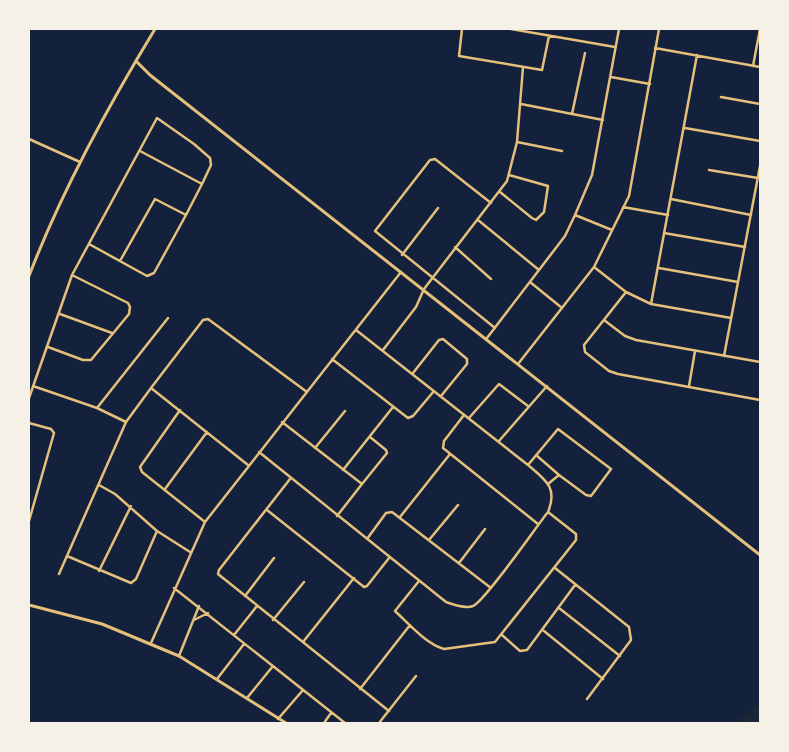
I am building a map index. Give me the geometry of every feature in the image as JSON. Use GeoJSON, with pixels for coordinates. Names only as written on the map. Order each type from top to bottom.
{"type":"FeatureCollection","features":[{"type":"Feature","properties":{"kind":"street"},"geometry":{"type":"LineString","coordinates":[[29,276],[62,199],[155,29]]}},
{"type":"Feature","properties":{"kind":"street"},"geometry":{"type":"LineString","coordinates":[[462,29],[459,56],[542,70],[549,36]]}},
{"type":"Feature","properties":{"kind":"street"},"geometry":{"type":"LineString","coordinates":[[511,29],[616,47]]}},
{"type":"Feature","properties":{"kind":"street"},"geometry":{"type":"LineString","coordinates":[[535,33],[536,29]]}},
{"type":"Feature","properties":{"kind":"street"},"geometry":{"type":"LineString","coordinates":[[487,338],[565,236],[576,215],[592,175],[619,29]]}},
{"type":"Feature","properties":{"kind":"street"},"geometry":{"type":"LineString","coordinates":[[518,364],[594,267],[628,196],[659,29]]}},
{"type":"Feature","properties":{"kind":"street"},"geometry":{"type":"LineString","coordinates":[[753,66],[760,29]]}},
{"type":"Feature","properties":{"kind":"street"},"geometry":{"type":"LineString","coordinates":[[655,48],[760,67]]}},
{"type":"Feature","properties":{"kind":"street"},"geometry":{"type":"LineString","coordinates":[[572,114],[585,53]]}},
{"type":"Feature","properties":{"kind":"street"},"geometry":{"type":"LineString","coordinates":[[651,304],[697,55]]}},
{"type":"Feature","properties":{"kind":"street"},"geometry":{"type":"LineString","coordinates":[[136,61],[150,75],[487,338],[760,556]]}},
{"type":"Feature","properties":{"kind":"street"},"geometry":{"type":"LineString","coordinates":[[383,350],[416,307],[424,289],[500,192],[509,176],[517,142],[523,67]]}},
{"type":"Feature","properties":{"kind":"street"},"geometry":{"type":"LineString","coordinates":[[611,77],[650,84]]}},
{"type":"Feature","properties":{"kind":"street"},"geometry":{"type":"LineString","coordinates":[[722,97],[760,104]]}},
{"type":"Feature","properties":{"kind":"street"},"geometry":{"type":"LineString","coordinates":[[520,104],[603,120]]}},
{"type":"Feature","properties":{"kind":"street"},"geometry":{"type":"LineString","coordinates":[[29,398],[60,314],[72,275],[157,118],[194,144],[210,158],[211,165],[202,184],[154,273],[147,276],[89,244]]}},
{"type":"Feature","properties":{"kind":"street"},"geometry":{"type":"LineString","coordinates":[[685,128],[760,141]]}},
{"type":"Feature","properties":{"kind":"street"},"geometry":{"type":"LineString","coordinates":[[29,139],[81,162]]}},
{"type":"Feature","properties":{"kind":"street"},"geometry":{"type":"LineString","coordinates":[[517,142],[562,151]]}},
{"type":"Feature","properties":{"kind":"street"},"geometry":{"type":"LineString","coordinates":[[140,151],[202,184]]}},
{"type":"Feature","properties":{"kind":"street"},"geometry":{"type":"LineString","coordinates":[[491,203],[435,159],[430,160],[375,231],[402,255],[494,328]]}},
{"type":"Feature","properties":{"kind":"street"},"geometry":{"type":"LineString","coordinates":[[724,356],[760,166]]}},
{"type":"Feature","properties":{"kind":"street"},"geometry":{"type":"LineString","coordinates":[[709,170],[758,178]]}},
{"type":"Feature","properties":{"kind":"street"},"geometry":{"type":"LineString","coordinates":[[500,192],[536,220],[544,212],[548,186],[509,176]]}},
{"type":"Feature","properties":{"kind":"street"},"geometry":{"type":"LineString","coordinates":[[120,261],[155,199],[186,215]]}},
{"type":"Feature","properties":{"kind":"street"},"geometry":{"type":"LineString","coordinates":[[670,199],[751,214]]}},
{"type":"Feature","properties":{"kind":"street"},"geometry":{"type":"LineString","coordinates":[[623,207],[668,215]]}},
{"type":"Feature","properties":{"kind":"street"},"geometry":{"type":"LineString","coordinates":[[402,255],[438,208]]}},
{"type":"Feature","properties":{"kind":"street"},"geometry":{"type":"LineString","coordinates":[[576,215],[612,230]]}},
{"type":"Feature","properties":{"kind":"street"},"geometry":{"type":"LineString","coordinates":[[478,220],[539,270]]}},
{"type":"Feature","properties":{"kind":"street"},"geometry":{"type":"LineString","coordinates":[[664,233],[745,247]]}},
{"type":"Feature","properties":{"kind":"street"},"geometry":{"type":"LineString","coordinates":[[455,248],[491,279]]}},
{"type":"Feature","properties":{"kind":"street"},"geometry":{"type":"LineString","coordinates":[[594,267],[626,292],[651,304],[731,318]]}},
{"type":"Feature","properties":{"kind":"street"},"geometry":{"type":"LineString","coordinates":[[658,268],[738,282]]}},
{"type":"Feature","properties":{"kind":"street"},"geometry":{"type":"LineString","coordinates":[[151,643],[205,522],[248,465],[402,272]]}},
{"type":"Feature","properties":{"kind":"street"},"geometry":{"type":"LineString","coordinates":[[48,347],[83,360],[91,360],[129,314],[130,307],[128,303],[72,275]]}},
{"type":"Feature","properties":{"kind":"street"},"geometry":{"type":"LineString","coordinates":[[530,282],[562,308]]}},
{"type":"Feature","properties":{"kind":"street"},"geometry":{"type":"LineString","coordinates":[[626,292],[584,347],[585,352],[604,368],[618,374],[760,400]]}},
{"type":"Feature","properties":{"kind":"street"},"geometry":{"type":"LineString","coordinates":[[60,314],[113,333]]}},
{"type":"Feature","properties":{"kind":"street"},"geometry":{"type":"LineString","coordinates":[[97,408],[168,318]]}},
{"type":"Feature","properties":{"kind":"street"},"geometry":{"type":"LineString","coordinates":[[59,574],[126,422],[174,360],[183,344],[203,320],[208,319],[307,392]]}},
{"type":"Feature","properties":{"kind":"street"},"geometry":{"type":"LineString","coordinates":[[604,320],[625,336],[760,362]]}},
{"type":"Feature","properties":{"kind":"street"},"geometry":{"type":"LineString","coordinates":[[259,452],[290,479],[446,602],[463,607],[477,604],[491,588],[548,512],[552,495],[548,484],[528,465],[356,330]]}},
{"type":"Feature","properties":{"kind":"street"},"geometry":{"type":"LineString","coordinates":[[413,373],[439,340],[443,339],[467,359],[467,364],[441,396]]}},
{"type":"Feature","properties":{"kind":"street"},"geometry":{"type":"LineString","coordinates":[[689,387],[695,351]]}},
{"type":"Feature","properties":{"kind":"street"},"geometry":{"type":"LineString","coordinates":[[332,359],[407,418],[411,418],[434,391]]}},
{"type":"Feature","properties":{"kind":"street"},"geometry":{"type":"LineString","coordinates":[[469,418],[499,384],[528,406]]}},
{"type":"Feature","properties":{"kind":"street"},"geometry":{"type":"LineString","coordinates":[[33,386],[97,408],[126,422]]}},
{"type":"Feature","properties":{"kind":"street"},"geometry":{"type":"LineString","coordinates":[[498,442],[547,386]]}},
{"type":"Feature","properties":{"kind":"street"},"geometry":{"type":"LineString","coordinates":[[151,388],[248,465]]}},
{"type":"Feature","properties":{"kind":"street"},"geometry":{"type":"LineString","coordinates":[[343,471],[393,407]]}},
{"type":"Feature","properties":{"kind":"street"},"geometry":{"type":"LineString","coordinates":[[180,410],[140,467],[142,472],[205,522]]}},
{"type":"Feature","properties":{"kind":"street"},"geometry":{"type":"LineString","coordinates":[[315,448],[345,411]]}},
{"type":"Feature","properties":{"kind":"street"},"geometry":{"type":"LineString","coordinates":[[464,415],[444,441],[444,448],[538,524]]}},
{"type":"Feature","properties":{"kind":"street"},"geometry":{"type":"LineString","coordinates":[[282,422],[362,484]]}},
{"type":"Feature","properties":{"kind":"street"},"geometry":{"type":"LineString","coordinates":[[29,423],[51,428],[54,434],[29,521]]}},
{"type":"Feature","properties":{"kind":"street"},"geometry":{"type":"LineString","coordinates":[[528,465],[536,455],[556,430],[559,430],[611,469],[589,496],[559,475],[536,455]]}},
{"type":"Feature","properties":{"kind":"street"},"geometry":{"type":"LineString","coordinates":[[164,489],[207,432]]}},
{"type":"Feature","properties":{"kind":"street"},"geometry":{"type":"LineString","coordinates":[[337,516],[387,453],[370,437]]}},
{"type":"Feature","properties":{"kind":"street"},"geometry":{"type":"LineString","coordinates":[[400,517],[450,454]]}},
{"type":"Feature","properties":{"kind":"street"},"geometry":{"type":"LineString","coordinates":[[548,484],[559,475]]}},
{"type":"Feature","properties":{"kind":"street"},"geometry":{"type":"LineString","coordinates":[[290,479],[218,570],[219,576],[389,711]]}},
{"type":"Feature","properties":{"kind":"street"},"geometry":{"type":"LineString","coordinates":[[99,485],[116,494],[157,531],[190,552]]}},
{"type":"Feature","properties":{"kind":"street"},"geometry":{"type":"LineString","coordinates":[[429,540],[458,505]]}},
{"type":"Feature","properties":{"kind":"street"},"geometry":{"type":"LineString","coordinates":[[99,571],[131,506]]}},
{"type":"Feature","properties":{"kind":"street"},"geometry":{"type":"LineString","coordinates":[[266,510],[364,587],[368,586],[389,558]]}},
{"type":"Feature","properties":{"kind":"street"},"geometry":{"type":"LineString","coordinates":[[367,539],[388,512],[400,517],[491,588]]}},
{"type":"Feature","properties":{"kind":"street"},"geometry":{"type":"LineString","coordinates":[[419,580],[395,610],[410,625],[437,646],[444,649],[494,643],[555,568],[577,537],[576,534],[548,512]]}},
{"type":"Feature","properties":{"kind":"street"},"geometry":{"type":"LineString","coordinates":[[459,563],[486,529]]}},
{"type":"Feature","properties":{"kind":"street"},"geometry":{"type":"LineString","coordinates":[[67,556],[128,583],[133,582],[157,531]]}},
{"type":"Feature","properties":{"kind":"street"},"geometry":{"type":"LineString","coordinates":[[245,596],[274,558]]}},
{"type":"Feature","properties":{"kind":"street"},"geometry":{"type":"LineString","coordinates":[[555,568],[629,627],[631,640],[587,699]]}},
{"type":"Feature","properties":{"kind":"street"},"geometry":{"type":"LineString","coordinates":[[303,642],[354,578]]}},
{"type":"Feature","properties":{"kind":"street"},"geometry":{"type":"LineString","coordinates":[[273,620],[304,582]]}},
{"type":"Feature","properties":{"kind":"street"},"geometry":{"type":"LineString","coordinates":[[502,635],[523,652],[527,650],[544,630],[575,585]]}},
{"type":"Feature","properties":{"kind":"street"},"geometry":{"type":"LineString","coordinates":[[174,588],[345,723]]}},
{"type":"Feature","properties":{"kind":"street"},"geometry":{"type":"LineString","coordinates":[[29,604],[102,624],[151,643],[179,656],[286,723]]}},
{"type":"Feature","properties":{"kind":"street"},"geometry":{"type":"LineString","coordinates":[[179,656],[199,606]]}},
{"type":"Feature","properties":{"kind":"street"},"geometry":{"type":"LineString","coordinates":[[234,635],[257,606]]}},
{"type":"Feature","properties":{"kind":"street"},"geometry":{"type":"LineString","coordinates":[[560,608],[620,656]]}},
{"type":"Feature","properties":{"kind":"street"},"geometry":{"type":"LineString","coordinates":[[194,620],[208,614]]}},
{"type":"Feature","properties":{"kind":"street"},"geometry":{"type":"LineString","coordinates":[[360,689],[410,625]]}},
{"type":"Feature","properties":{"kind":"street"},"geometry":{"type":"LineString","coordinates":[[544,630],[602,679]]}},
{"type":"Feature","properties":{"kind":"street"},"geometry":{"type":"LineString","coordinates":[[217,679],[244,644]]}},
{"type":"Feature","properties":{"kind":"street"},"geometry":{"type":"LineString","coordinates":[[247,698],[273,666]]}},
{"type":"Feature","properties":{"kind":"street"},"geometry":{"type":"LineString","coordinates":[[379,723],[416,676]]}},
{"type":"Feature","properties":{"kind":"street"},"geometry":{"type":"LineString","coordinates":[[278,718],[303,690]]}},
{"type":"Feature","properties":{"kind":"street"},"geometry":{"type":"LineString","coordinates":[[324,723],[332,713]]}},
{"type":"Feature","properties":{"kind":"shaded area"},"geometry":{"type":"Polygon","coordinates":[[[760,704],[760,723],[734,723],[760,704]]]}}]}
